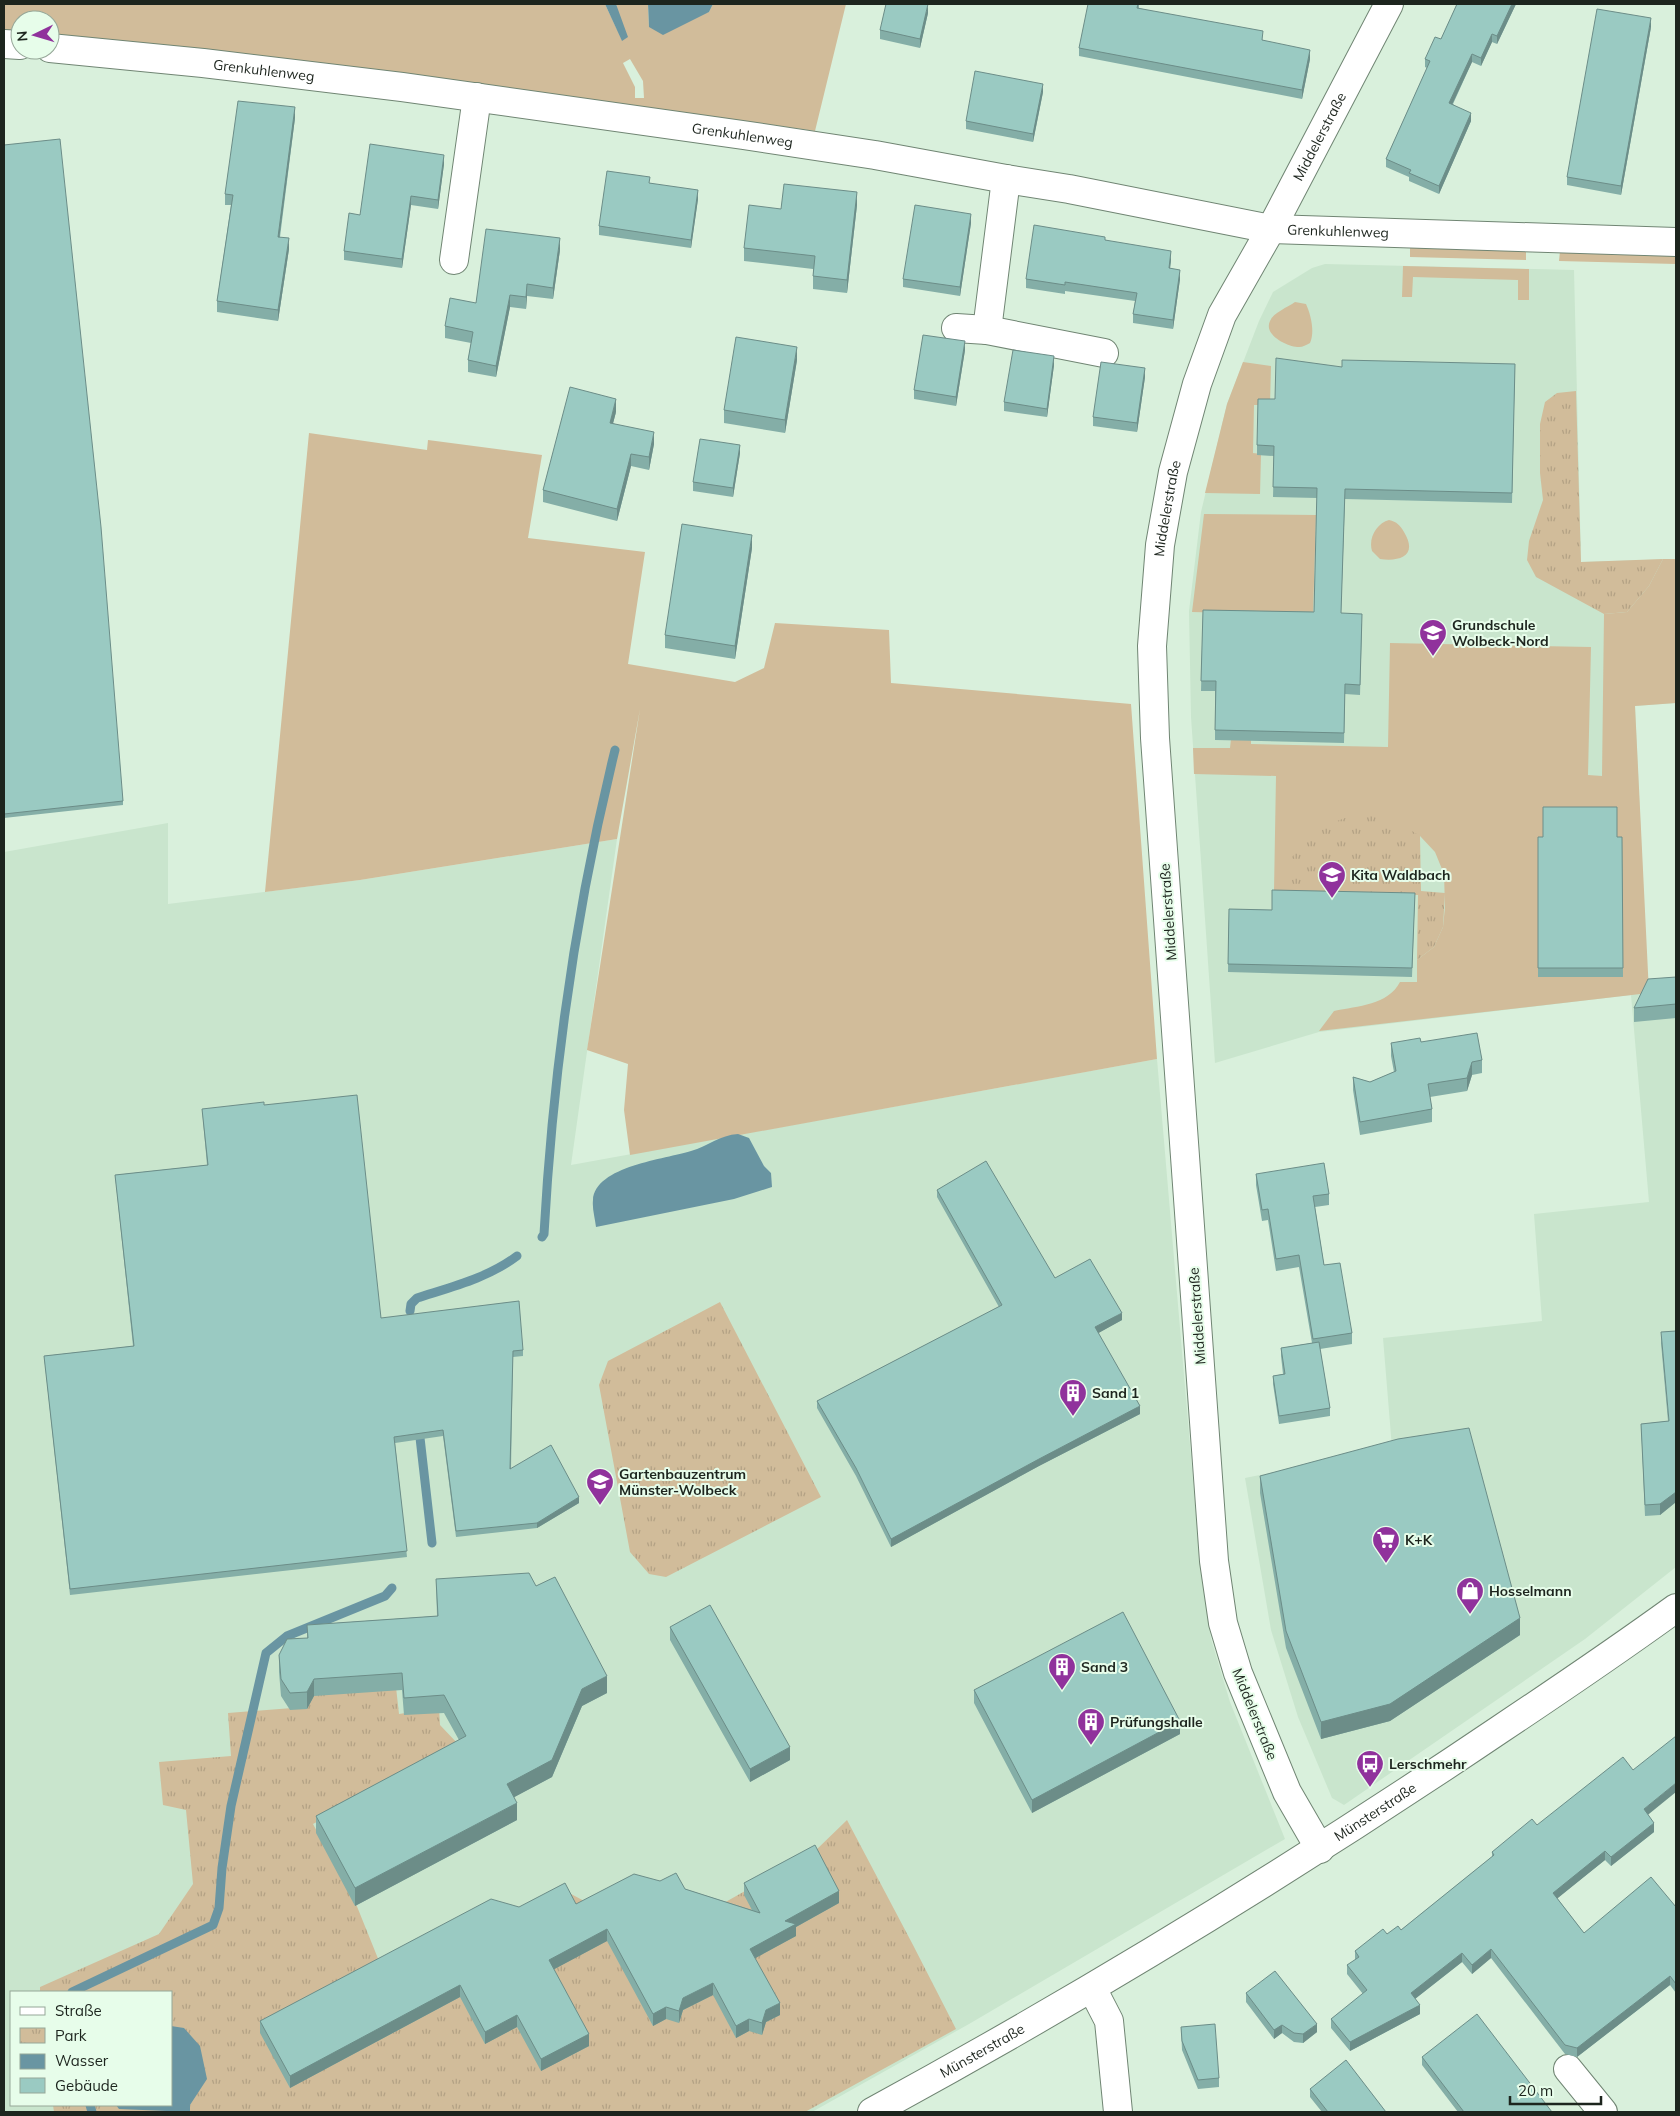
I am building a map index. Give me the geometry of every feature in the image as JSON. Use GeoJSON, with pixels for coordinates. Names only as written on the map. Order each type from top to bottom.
{"type":"FeatureCollection","features":[{"type":"Feature","properties":{"kind":"street","name":"Middelerstraße"},"geometry":{"type":"LineString","coordinates":[[1320,1849],[1287,1792],[1238,1672],[1223,1623],[1214,1562],[1156,738],[1152,646],[1160,544],[1172,472],[1197,384],[1222,315],[1271,229],[1389,4]]}},
{"type":"Feature","properties":{"kind":"street","name":"Grenkuhlenweg"},"geometry":{"type":"LineString","coordinates":[[60,49],[203,63],[477,98],[876,155],[1006,180],[1068,189],[1271,229],[1676,242]]}},
{"type":"Feature","properties":{"kind":"street"},"geometry":{"type":"LineString","coordinates":[[454,260],[477,98]]}},
{"type":"Feature","properties":{"kind":"street"},"geometry":{"type":"LineString","coordinates":[[987,330],[1006,180]]}},
{"type":"Feature","properties":{"kind":"street"},"geometry":{"type":"LineString","coordinates":[[956,328],[987,330],[1104,353]]}},
{"type":"Feature","properties":{"kind":"street","name":"Münsterstraße"},"geometry":{"type":"LineString","coordinates":[[872,2112],[1092,1988],[1320,1849],[1589,1670],[1676,1608]]}},
{"type":"Feature","properties":{"kind":"street"},"geometry":{"type":"LineString","coordinates":[[1092,1988],[1109,2021],[1118,2112]]}},
{"type":"Feature","properties":{"kind":"street"},"geometry":{"type":"LineString","coordinates":[[1568,2069],[1603,2112]]}},
{"type":"Feature","properties":{"kind":"shaded area"},"geometry":{"type":"Polygon","coordinates":[[[1325,264],[1574,270],[1581,562],[1676,559],[1676,703],[1635,706],[1648,993],[1676,990],[1676,1567],[1585,1639],[1344,1805],[1332,1798],[1298,1717],[1271,1630],[1245,1478],[1392,1448],[1383,1338],[1542,1321],[1534,1214],[1649,1202],[1631,995],[1319,1032],[1215,1063],[1191,717],[1189,611],[1201,512],[1227,404],[1259,321],[1273,292],[1312,268],[1325,264]]]}},
{"type":"Feature","properties":{"kind":"shaded area","name":"Gartenbauzentrum Münster-Wolbeck"},"geometry":{"type":"Polygon","coordinates":[[[168,823],[168,904],[360,880],[617,839],[571,1165],[1157,1059],[1201,1574],[1211,1639],[1230,1702],[1285,1839],[969,2024],[812,2112],[4,2112],[4,852],[168,823]]]}},
{"type":"Feature","properties":{"kind":"green space"},"geometry":{"type":"Polygon","coordinates":[[[4,4],[605,4],[622,40],[616,4],[648,4],[649,27],[709,12],[713,4],[846,4],[815,131],[403,73],[60,40],[60,10],[10,10],[10,35],[4,34],[4,4]],[[630,59],[623,63],[635,87],[635,98],[644,98],[643,81],[630,59]]]}},
{"type":"Feature","properties":{"kind":"green space"},"geometry":{"type":"Polygon","coordinates":[[[1410,247],[1526,250],[1526,260],[1410,257],[1410,247]]]}},
{"type":"Feature","properties":{"kind":"green space"},"geometry":{"type":"Polygon","coordinates":[[[1560,251],[1676,255],[1676,264],[1559,261],[1560,251]]]}},
{"type":"Feature","properties":{"kind":"green space"},"geometry":{"type":"Polygon","coordinates":[[[1403,266],[1529,269],[1529,300],[1518,300],[1518,280],[1413,277],[1412,297],[1402,297],[1403,266]]]}},
{"type":"Feature","properties":{"kind":"green space"},"geometry":{"type":"Polygon","coordinates":[[[1295,302],[1306,304],[1312,324],[1310,343],[1300,347],[1289,345],[1278,339],[1270,331],[1269,326],[1274,315],[1295,302]]]}},
{"type":"Feature","properties":{"kind":"green space"},"geometry":{"type":"Polygon","coordinates":[[[1243,362],[1271,366],[1270,405],[1254,405],[1253,453],[1261,454],[1260,494],[1205,493],[1227,404],[1243,362]]]}},
{"type":"Feature","properties":{"kind":"green space"},"geometry":{"type":"Polygon","coordinates":[[[1576,391],[1581,562],[1663,559],[1649,586],[1627,612],[1604,614],[1536,577],[1527,560],[1529,541],[1543,500],[1540,473],[1540,424],[1545,402],[1557,393],[1576,391]]]}},
{"type":"Feature","properties":{"kind":"green space"},"geometry":{"type":"Polygon","coordinates":[[[309,433],[427,450],[428,440],[542,455],[528,538],[645,552],[628,664],[735,682],[764,668],[775,623],[889,630],[891,683],[1131,704],[1157,1059],[630,1155],[624,1110],[628,1064],[587,1050],[640,709],[617,839],[360,880],[265,892],[309,433]]]}},
{"type":"Feature","properties":{"kind":"green space"},"geometry":{"type":"Polygon","coordinates":[[[1204,514],[1316,515],[1313,615],[1192,612],[1204,514]]]}},
{"type":"Feature","properties":{"kind":"green space"},"geometry":{"type":"Polygon","coordinates":[[[1389,520],[1396,523],[1403,530],[1408,540],[1408,551],[1401,558],[1380,559],[1372,551],[1372,536],[1381,524],[1389,520]]]}},
{"type":"Feature","properties":{"kind":"green space"},"geometry":{"type":"Polygon","coordinates":[[[1663,559],[1676,559],[1676,703],[1635,706],[1649,993],[1319,1031],[1334,1011],[1362,1006],[1380,1000],[1395,990],[1400,982],[1417,982],[1417,960],[1434,947],[1443,927],[1445,907],[1444,874],[1435,852],[1420,836],[1282,892],[1274,891],[1276,776],[1194,774],[1193,748],[1230,748],[1231,739],[1251,740],[1251,744],[1388,747],[1390,643],[1591,647],[1588,775],[1602,776],[1604,614],[1627,612],[1649,586],[1663,559]]]}},
{"type":"Feature","properties":{"kind":"green space"},"geometry":{"type":"Polygon","coordinates":[[[1359,814],[1396,821],[1420,836],[1421,891],[1445,893],[1443,927],[1434,947],[1417,960],[1418,895],[1282,892],[1290,861],[1306,839],[1330,824],[1359,814]]]}},
{"type":"Feature","properties":{"kind":"green space"},"geometry":{"type":"Polygon","coordinates":[[[720,1302],[821,1497],[666,1577],[649,1574],[630,1552],[599,1385],[608,1361],[720,1302]]]}},
{"type":"Feature","properties":{"kind":"green space"},"geometry":{"type":"Polygon","coordinates":[[[396,1687],[399,1714],[439,1708],[440,1725],[459,1745],[313,1824],[356,1904],[379,1961],[495,1923],[560,1888],[586,1902],[722,1904],[814,1852],[847,1820],[956,2029],[805,2112],[54,2112],[53,2106],[172,2106],[172,1991],[40,1991],[40,1987],[159,1934],[193,1884],[186,1810],[163,1805],[159,1762],[231,1756],[228,1713],[305,1707],[312,1693],[396,1687]]]}},
{"type":"Feature","properties":{"kind":"water"},"geometry":{"type":"Polygon","coordinates":[[[605,4],[616,4],[628,37],[622,41],[605,4]]]}},
{"type":"Feature","properties":{"kind":"water"},"geometry":{"type":"Polygon","coordinates":[[[648,4],[713,4],[709,12],[663,35],[649,27],[648,4]]]}},
{"type":"Feature","properties":{"kind":"water"},"geometry":{"type":"Polygon","coordinates":[[[738,1134],[749,1138],[764,1166],[771,1173],[772,1187],[734,1199],[596,1227],[593,1200],[597,1188],[606,1179],[633,1166],[691,1151],[725,1136],[738,1134]]]}},
{"type":"Feature","properties":{"kind":"water"},"geometry":{"type":"Polygon","coordinates":[[[172,2026],[184,2028],[200,2046],[207,2079],[190,2105],[190,2112],[119,2109],[117,2106],[172,2106],[172,2026]]]}},
{"type":"Feature","properties":{"kind":"building"},"geometry":{"type":"Polygon","coordinates":[[[886,4],[928,4],[920,39],[880,30],[886,4]]]}},
{"type":"Feature","properties":{"kind":"building"},"geometry":{"type":"Polygon","coordinates":[[[1088,4],[1138,4],[1137,8],[1263,31],[1262,40],[1310,50],[1302,90],[1079,48],[1088,4]]]}},
{"type":"Feature","properties":{"kind":"building"},"geometry":{"type":"Polygon","coordinates":[[[1457,4],[1512,4],[1497,36],[1492,34],[1481,58],[1472,54],[1449,103],[1471,113],[1439,186],[1409,173],[1411,170],[1386,159],[1430,61],[1425,59],[1435,37],[1441,39],[1457,4]]]}},
{"type":"Feature","properties":{"kind":"building"},"geometry":{"type":"Polygon","coordinates":[[[1597,9],[1651,18],[1621,186],[1567,177],[1597,9]]]}},
{"type":"Feature","properties":{"kind":"building"},"geometry":{"type":"Polygon","coordinates":[[[975,71],[1043,84],[1033,134],[966,121],[975,71]]]}},
{"type":"Feature","properties":{"kind":"building"},"geometry":{"type":"Polygon","coordinates":[[[238,101],[295,107],[278,237],[289,238],[278,310],[217,301],[233,195],[225,194],[238,101]]]}},
{"type":"Feature","properties":{"kind":"building"},"geometry":{"type":"Polygon","coordinates":[[[60,139],[101,527],[123,801],[4,814],[4,145],[60,139]]]}},
{"type":"Feature","properties":{"kind":"building"},"geometry":{"type":"Polygon","coordinates":[[[370,144],[444,155],[438,200],[411,196],[402,259],[344,251],[349,213],[360,215],[370,144]]]}},
{"type":"Feature","properties":{"kind":"building"},"geometry":{"type":"Polygon","coordinates":[[[607,171],[650,177],[649,183],[698,190],[691,240],[599,226],[607,171]]]}},
{"type":"Feature","properties":{"kind":"building"},"geometry":{"type":"Polygon","coordinates":[[[784,184],[857,192],[847,280],[813,276],[815,256],[744,248],[749,205],[781,209],[784,184]]]}},
{"type":"Feature","properties":{"kind":"building"},"geometry":{"type":"Polygon","coordinates":[[[915,205],[971,214],[960,287],[903,279],[915,205]]]}},
{"type":"Feature","properties":{"kind":"building"},"geometry":{"type":"Polygon","coordinates":[[[1034,225],[1171,251],[1169,268],[1180,270],[1173,320],[1133,314],[1137,293],[1065,282],[1065,285],[1026,279],[1034,225]]]}},
{"type":"Feature","properties":{"kind":"building"},"geometry":{"type":"Polygon","coordinates":[[[486,229],[560,238],[553,288],[527,284],[526,297],[510,295],[496,366],[468,360],[473,332],[445,326],[450,298],[476,303],[486,229]]]}},
{"type":"Feature","properties":{"kind":"building"},"geometry":{"type":"Polygon","coordinates":[[[923,335],[965,341],[956,397],[914,390],[923,335]]]}},
{"type":"Feature","properties":{"kind":"building"},"geometry":{"type":"Polygon","coordinates":[[[736,337],[797,347],[785,420],[724,410],[736,337]]]}},
{"type":"Feature","properties":{"kind":"building"},"geometry":{"type":"Polygon","coordinates":[[[1013,350],[1054,356],[1047,409],[1004,402],[1013,350]]]}},
{"type":"Feature","properties":{"kind":"building"},"geometry":{"type":"Polygon","coordinates":[[[1276,358],[1342,367],[1342,360],[1515,364],[1512,493],[1345,489],[1341,613],[1362,614],[1360,685],[1345,684],[1344,733],[1215,730],[1216,681],[1201,681],[1203,610],[1314,612],[1317,488],[1273,487],[1274,446],[1257,445],[1258,399],[1275,399],[1276,358]]]}},
{"type":"Feature","properties":{"kind":"building"},"geometry":{"type":"Polygon","coordinates":[[[1101,362],[1145,368],[1137,423],[1093,417],[1101,362]]]}},
{"type":"Feature","properties":{"kind":"building"},"geometry":{"type":"Polygon","coordinates":[[[570,387],[616,399],[610,423],[654,432],[649,457],[631,454],[617,509],[543,490],[570,387]]]}},
{"type":"Feature","properties":{"kind":"building"},"geometry":{"type":"Polygon","coordinates":[[[700,439],[740,445],[733,488],[693,482],[700,439]]]}},
{"type":"Feature","properties":{"kind":"building"},"geometry":{"type":"Polygon","coordinates":[[[682,524],[752,535],[735,646],[665,635],[682,524]]]}},
{"type":"Feature","properties":{"kind":"building"},"geometry":{"type":"Polygon","coordinates":[[[1543,807],[1617,807],[1617,837],[1622,837],[1623,968],[1538,968],[1538,837],[1543,837],[1543,807]]]}},
{"type":"Feature","properties":{"kind":"building"},"geometry":{"type":"Polygon","coordinates":[[[1272,890],[1415,893],[1412,968],[1228,964],[1229,909],[1272,910],[1272,890]]]}},
{"type":"Feature","properties":{"kind":"building"},"geometry":{"type":"Polygon","coordinates":[[[1676,977],[1676,1004],[1634,1008],[1648,979],[1676,977]]]}},
{"type":"Feature","properties":{"kind":"building"},"geometry":{"type":"Polygon","coordinates":[[[1477,1033],[1482,1060],[1472,1062],[1467,1078],[1428,1084],[1432,1109],[1360,1122],[1353,1077],[1370,1082],[1396,1071],[1391,1043],[1420,1038],[1421,1042],[1477,1033]]]}},
{"type":"Feature","properties":{"kind":"building"},"geometry":{"type":"Polygon","coordinates":[[[357,1095],[381,1318],[519,1301],[523,1350],[513,1351],[510,1469],[551,1445],[579,1497],[537,1523],[456,1531],[443,1430],[394,1437],[407,1551],[70,1589],[44,1356],[134,1346],[115,1175],[208,1165],[202,1109],[264,1102],[264,1105],[357,1095]]]}},
{"type":"Feature","properties":{"kind":"building"},"geometry":{"type":"Polygon","coordinates":[[[986,1161],[1055,1278],[1090,1259],[1122,1313],[1095,1327],[1140,1406],[891,1539],[856,1468],[817,1401],[1002,1305],[937,1190],[986,1161]]]}},
{"type":"Feature","properties":{"kind":"building"},"geometry":{"type":"Polygon","coordinates":[[[1324,1163],[1329,1194],[1313,1196],[1324,1265],[1340,1263],[1352,1333],[1313,1339],[1299,1255],[1276,1259],[1268,1209],[1262,1210],[1256,1174],[1324,1163]]]}},
{"type":"Feature","properties":{"kind":"building"},"geometry":{"type":"Polygon","coordinates":[[[1676,1331],[1676,1492],[1660,1504],[1645,1505],[1641,1424],[1669,1421],[1661,1332],[1676,1331]]]}},
{"type":"Feature","properties":{"kind":"building"},"geometry":{"type":"Polygon","coordinates":[[[1319,1342],[1330,1408],[1279,1416],[1273,1376],[1285,1374],[1281,1348],[1319,1342]]]}},
{"type":"Feature","properties":{"kind":"building","name":"K+K"},"geometry":{"type":"Polygon","coordinates":[[[1469,1428],[1520,1618],[1390,1704],[1321,1722],[1286,1631],[1260,1476],[1398,1439],[1469,1428]]]}},
{"type":"Feature","properties":{"kind":"building"},"geometry":{"type":"Polygon","coordinates":[[[529,1573],[536,1586],[555,1577],[607,1676],[582,1689],[552,1760],[507,1784],[517,1803],[355,1888],[316,1816],[466,1736],[444,1695],[404,1698],[402,1673],[314,1679],[307,1692],[290,1693],[281,1679],[279,1655],[287,1639],[308,1638],[307,1625],[438,1616],[436,1579],[529,1573]]]}},
{"type":"Feature","properties":{"kind":"building"},"geometry":{"type":"Polygon","coordinates":[[[710,1605],[790,1747],[750,1769],[670,1627],[710,1605]]]}},
{"type":"Feature","properties":{"kind":"building"},"geometry":{"type":"Polygon","coordinates":[[[1123,1612],[1180,1721],[1032,1800],[974,1690],[1123,1612]]]}},
{"type":"Feature","properties":{"kind":"building"},"geometry":{"type":"Polygon","coordinates":[[[1676,1736],[1676,1783],[1644,1809],[1654,1823],[1611,1857],[1605,1851],[1553,1893],[1584,1933],[1651,1877],[1676,1907],[1676,1984],[1670,1976],[1577,2048],[1565,2045],[1491,1949],[1472,1965],[1462,1953],[1411,1993],[1420,2005],[1350,2042],[1331,2019],[1367,1990],[1347,1965],[1359,1957],[1355,1951],[1383,1929],[1387,1934],[1398,1926],[1401,1930],[1494,1855],[1492,1852],[1532,1819],[1537,1825],[1623,1757],[1633,1770],[1676,1736]]]}},
{"type":"Feature","properties":{"kind":"building"},"geometry":{"type":"Polygon","coordinates":[[[815,1845],[839,1891],[785,1921],[796,1924],[750,1949],[780,2003],[766,2010],[762,2023],[749,2019],[736,2026],[713,1983],[683,1998],[679,2011],[666,2007],[653,2014],[607,1929],[549,1960],[589,2034],[541,2059],[517,2015],[485,2032],[460,1985],[290,2076],[260,2021],[491,1899],[519,1907],[565,1883],[576,1904],[634,1874],[660,1881],[676,1873],[685,1889],[760,1913],[744,1883],[815,1845]]]}},
{"type":"Feature","properties":{"kind":"building"},"geometry":{"type":"Polygon","coordinates":[[[1275,1971],[1317,2024],[1303,2034],[1294,2033],[1282,2025],[1274,2030],[1246,1993],[1275,1971]]]}},
{"type":"Feature","properties":{"kind":"building"},"geometry":{"type":"Polygon","coordinates":[[[1477,2014],[1552,2112],[1464,2112],[1422,2057],[1477,2014]]]}},
{"type":"Feature","properties":{"kind":"building"},"geometry":{"type":"Polygon","coordinates":[[[1215,2024],[1219,2078],[1198,2080],[1182,2041],[1181,2027],[1215,2024]]]}},
{"type":"Feature","properties":{"kind":"building"},"geometry":{"type":"Polygon","coordinates":[[[1346,2060],[1386,2112],[1328,2112],[1310,2089],[1346,2060]]]}},
{"type":"Feature","properties":{"kind":"waterway"},"geometry":{"type":"LineString","coordinates":[[542,1237],[544,1234],[553,1112],[568,990],[589,869],[615,750]]}},
{"type":"Feature","properties":{"kind":"waterway"},"geometry":{"type":"LineString","coordinates":[[410,1311],[411,1304],[417,1298],[482,1276],[517,1256]]}},
{"type":"Feature","properties":{"kind":"waterway"},"geometry":{"type":"LineString","coordinates":[[419,1429],[432,1543]]}},
{"type":"Feature","properties":{"kind":"waterway"},"geometry":{"type":"LineString","coordinates":[[74,1991],[213,1925],[219,1908],[222,1868],[231,1806],[266,1653],[287,1636],[385,1596],[392,1588]]}},
{"type":"Feature","properties":{"kind":"waterway"},"geometry":{"type":"LineString","coordinates":[[90,2106],[92,2112]]}},
{"type":"Feature","properties":{"kind":"place","name":"Grundschule Wolbeck-Nord"},"geometry":{"type":"Point","coordinates":[1433,657]}},
{"type":"Feature","properties":{"kind":"place","name":"Kita Waldbach"},"geometry":{"type":"Point","coordinates":[1332,899]}},
{"type":"Feature","properties":{"kind":"place","name":"Sand 1"},"geometry":{"type":"Point","coordinates":[1073,1417]}},
{"type":"Feature","properties":{"kind":"place","name":"Gartenbauzentrum Münster-Wolbeck"},"geometry":{"type":"Point","coordinates":[600,1506]}},
{"type":"Feature","properties":{"kind":"place","name":"K+K"},"geometry":{"type":"Point","coordinates":[1386,1564]}},
{"type":"Feature","properties":{"kind":"place","name":"Hosselmann"},"geometry":{"type":"Point","coordinates":[1470,1615]}},
{"type":"Feature","properties":{"kind":"place","name":"Sand 3"},"geometry":{"type":"Point","coordinates":[1062,1691]}},
{"type":"Feature","properties":{"kind":"place","name":"Prüfungshalle"},"geometry":{"type":"Point","coordinates":[1091,1746]}},
{"type":"Feature","properties":{"kind":"place","name":"Lerschmehr"},"geometry":{"type":"Point","coordinates":[1370,1788]}}]}
